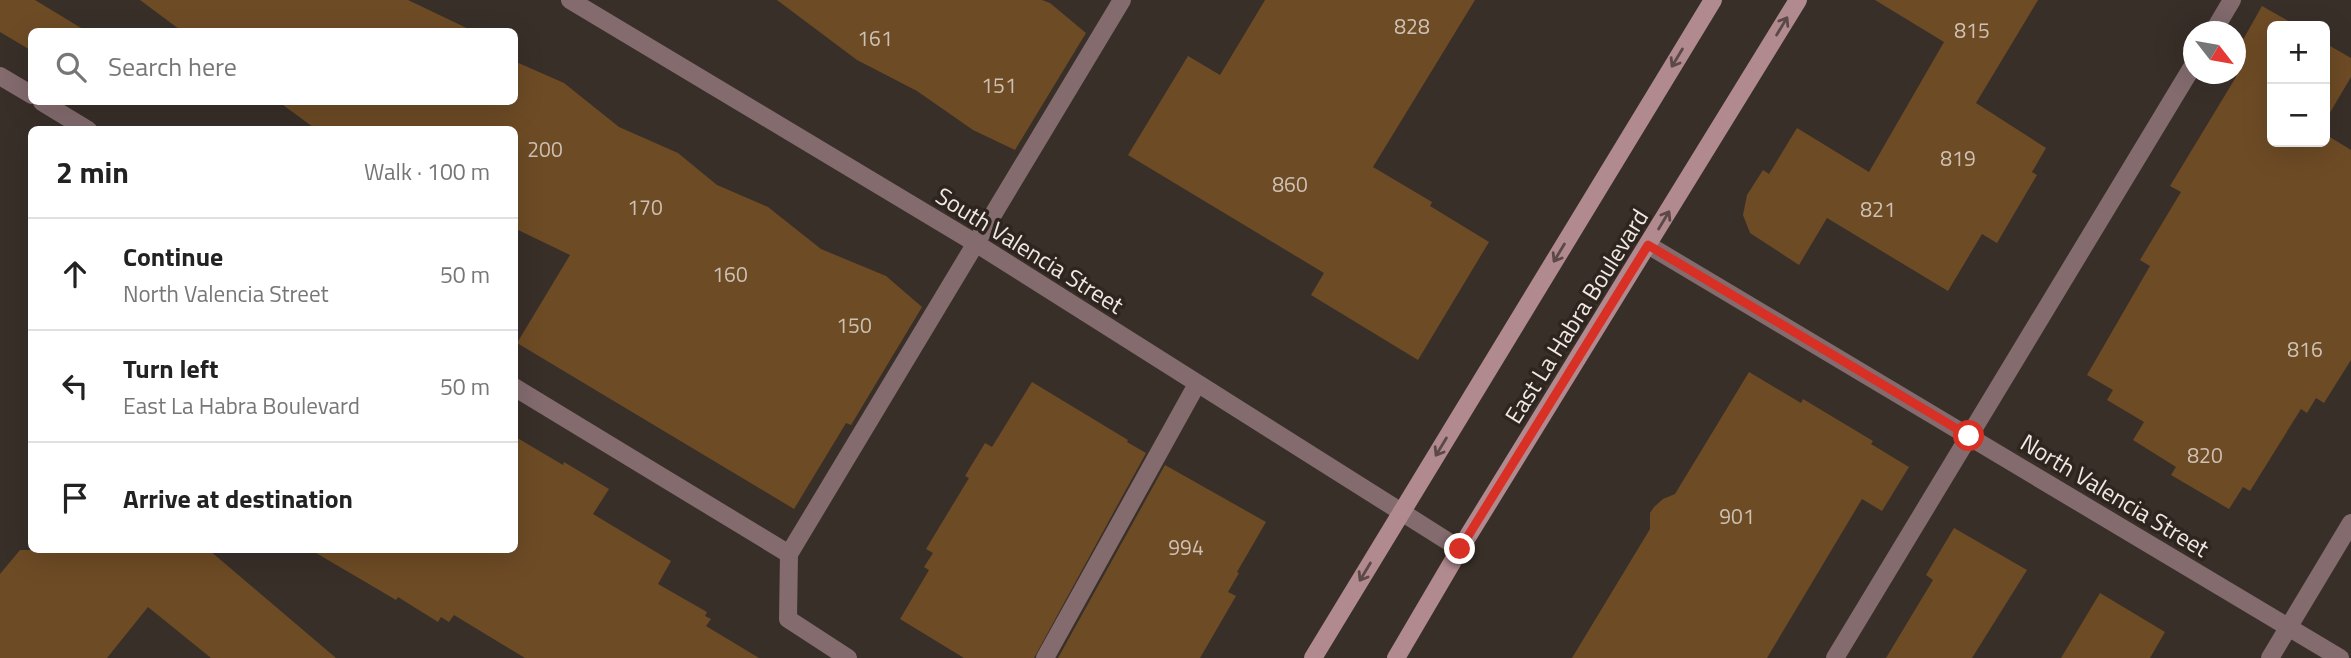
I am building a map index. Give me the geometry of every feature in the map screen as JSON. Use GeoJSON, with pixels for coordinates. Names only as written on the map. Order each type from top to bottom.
{"type":"FeatureCollection","features":[{"type":"Feature","properties":{"kind":"main road","name":"East La Habra Boulevard"},"geometry":{"type":"LineString","coordinates":[[1313,658],[1713,0]]}},
{"type":"Feature","properties":{"kind":"main road","name":"East La Habra Boulevard"},"geometry":{"type":"LineString","coordinates":[[1396,658],[1460,549],[1798,0]]}},
{"type":"Feature","properties":{"kind":"street","name":"South Valencia Street"},"geometry":{"type":"LineString","coordinates":[[570,0],[977,244],[1460,549]]}},
{"type":"Feature","properties":{"kind":"street"},"geometry":{"type":"LineString","coordinates":[[848,658],[788,619],[789,554],[1122,0]]}},
{"type":"Feature","properties":{"kind":"street"},"geometry":{"type":"LineString","coordinates":[[2220,21],[2232,0]]}},
{"type":"Feature","properties":{"kind":"street"},"geometry":{"type":"LineString","coordinates":[[0,76],[28,93]]}},
{"type":"Feature","properties":{"kind":"street"},"geometry":{"type":"LineString","coordinates":[[1835,658],[2183,81]]}},
{"type":"Feature","properties":{"kind":"street"},"geometry":{"type":"LineString","coordinates":[[46,105],[81,126]]}},
{"type":"Feature","properties":{"kind":"street","name":"North Valencia Street"},"geometry":{"type":"LineString","coordinates":[[1648,245],[2340,658]]}},
{"type":"Feature","properties":{"kind":"street"},"geometry":{"type":"LineString","coordinates":[[1045,658],[1197,384]]}},
{"type":"Feature","properties":{"kind":"street"},"geometry":{"type":"LineString","coordinates":[[518,389],[789,554]]}},
{"type":"Feature","properties":{"kind":"street"},"geometry":{"type":"LineString","coordinates":[[2270,658],[2351,523]]}},
{"type":"Feature","properties":{"kind":"building"},"geometry":{"type":"Polygon","coordinates":[[[0,0],[35,0],[81,28],[28,28],[28,49],[0,32],[0,0]]]}},
{"type":"Feature","properties":{"kind":"building"},"geometry":{"type":"Polygon","coordinates":[[[140,0],[408,0],[467,28],[178,28],[140,0]]]}},
{"type":"Feature","properties":{"kind":"building"},"geometry":{"type":"Polygon","coordinates":[[[777,0],[1042,0],[1050,3],[1086,33],[1015,150],[973,130],[917,91],[857,60],[777,0]]]}},
{"type":"Feature","properties":{"kind":"building"},"geometry":{"type":"Polygon","coordinates":[[[1265,0],[1475,0],[1373,167],[1432,202],[1430,206],[1489,242],[1418,360],[1311,295],[1324,273],[1128,155],[1188,56],[1220,75],[1265,0]]]}},
{"type":"Feature","properties":{"kind":"building"},"geometry":{"type":"Polygon","coordinates":[[[1875,0],[2038,0],[1976,103],[2046,148],[2032,172],[2037,175],[1997,243],[1982,234],[1948,291],[1827,218],[1799,265],[1750,233],[1743,215],[1747,195],[1763,170],[1769,174],[1797,128],[1869,172],[1944,42],[1875,0]]]}},
{"type":"Feature","properties":{"kind":"building"},"geometry":{"type":"Polygon","coordinates":[[[2262,6],[2288,21],[2267,21],[2267,147],[2330,147],[2330,137],[2351,150],[2351,360],[2324,403],[2316,398],[2307,413],[2301,409],[2250,491],[2243,487],[2229,509],[2171,475],[2176,467],[2133,440],[2144,422],[2107,400],[2113,390],[2087,375],[2150,266],[2140,260],[2181,192],[2170,186],[2232,84],[2246,84],[2246,34],[2262,6]]]}},
{"type":"Feature","properties":{"kind":"building"},"geometry":{"type":"Polygon","coordinates":[[[2330,46],[2351,58],[2351,77],[2330,113],[2330,46]]]}},
{"type":"Feature","properties":{"kind":"building"},"geometry":{"type":"Polygon","coordinates":[[[518,63],[564,83],[619,127],[678,153],[717,185],[768,207],[821,249],[886,276],[922,307],[851,425],[846,423],[794,509],[518,344],[570,255],[518,230],[518,126],[312,126],[283,105],[518,105],[518,63]]]}},
{"type":"Feature","properties":{"kind":"building"},"geometry":{"type":"Polygon","coordinates":[[[1749,372],[1801,403],[1803,399],[1873,441],[1871,444],[1909,467],[1882,511],[1862,499],[1767,658],[1572,658],[1650,529],[1650,513],[1663,499],[1675,494],[1749,372]]]}},
{"type":"Feature","properties":{"kind":"building"},"geometry":{"type":"Polygon","coordinates":[[[1032,382],[1146,453],[1034,658],[964,658],[900,619],[929,570],[924,567],[933,553],[926,549],[969,478],[965,476],[985,443],[992,447],[1032,382]]]}},
{"type":"Feature","properties":{"kind":"building"},"geometry":{"type":"Polygon","coordinates":[[[518,438],[609,489],[593,514],[671,561],[658,584],[707,612],[705,616],[711,619],[706,626],[759,658],[525,658],[454,615],[449,622],[441,617],[438,622],[398,597],[396,600],[316,553],[518,553],[518,438]]]}},
{"type":"Feature","properties":{"kind":"building"},"geometry":{"type":"Polygon","coordinates":[[[1165,465],[1266,522],[1228,592],[1236,596],[1200,658],[1058,658],[1165,465]]]}},
{"type":"Feature","properties":{"kind":"building"},"geometry":{"type":"Polygon","coordinates":[[[1954,528],[2027,570],[1972,658],[1886,658],[1933,580],[1926,575],[1954,528]]]}},
{"type":"Feature","properties":{"kind":"building"},"geometry":{"type":"Polygon","coordinates":[[[20,550],[28,550],[28,553],[213,553],[336,658],[211,658],[148,607],[107,658],[0,658],[0,574],[20,550]]]}},
{"type":"Feature","properties":{"kind":"building"},"geometry":{"type":"Polygon","coordinates":[[[2100,593],[2165,632],[2150,658],[2061,658],[2100,593]]]}},
{"type":"Feature","properties":{"kind":"route"},"geometry":{"type":"LineString","coordinates":[[1460,549],[1648,245],[1969,436]]}}]}
